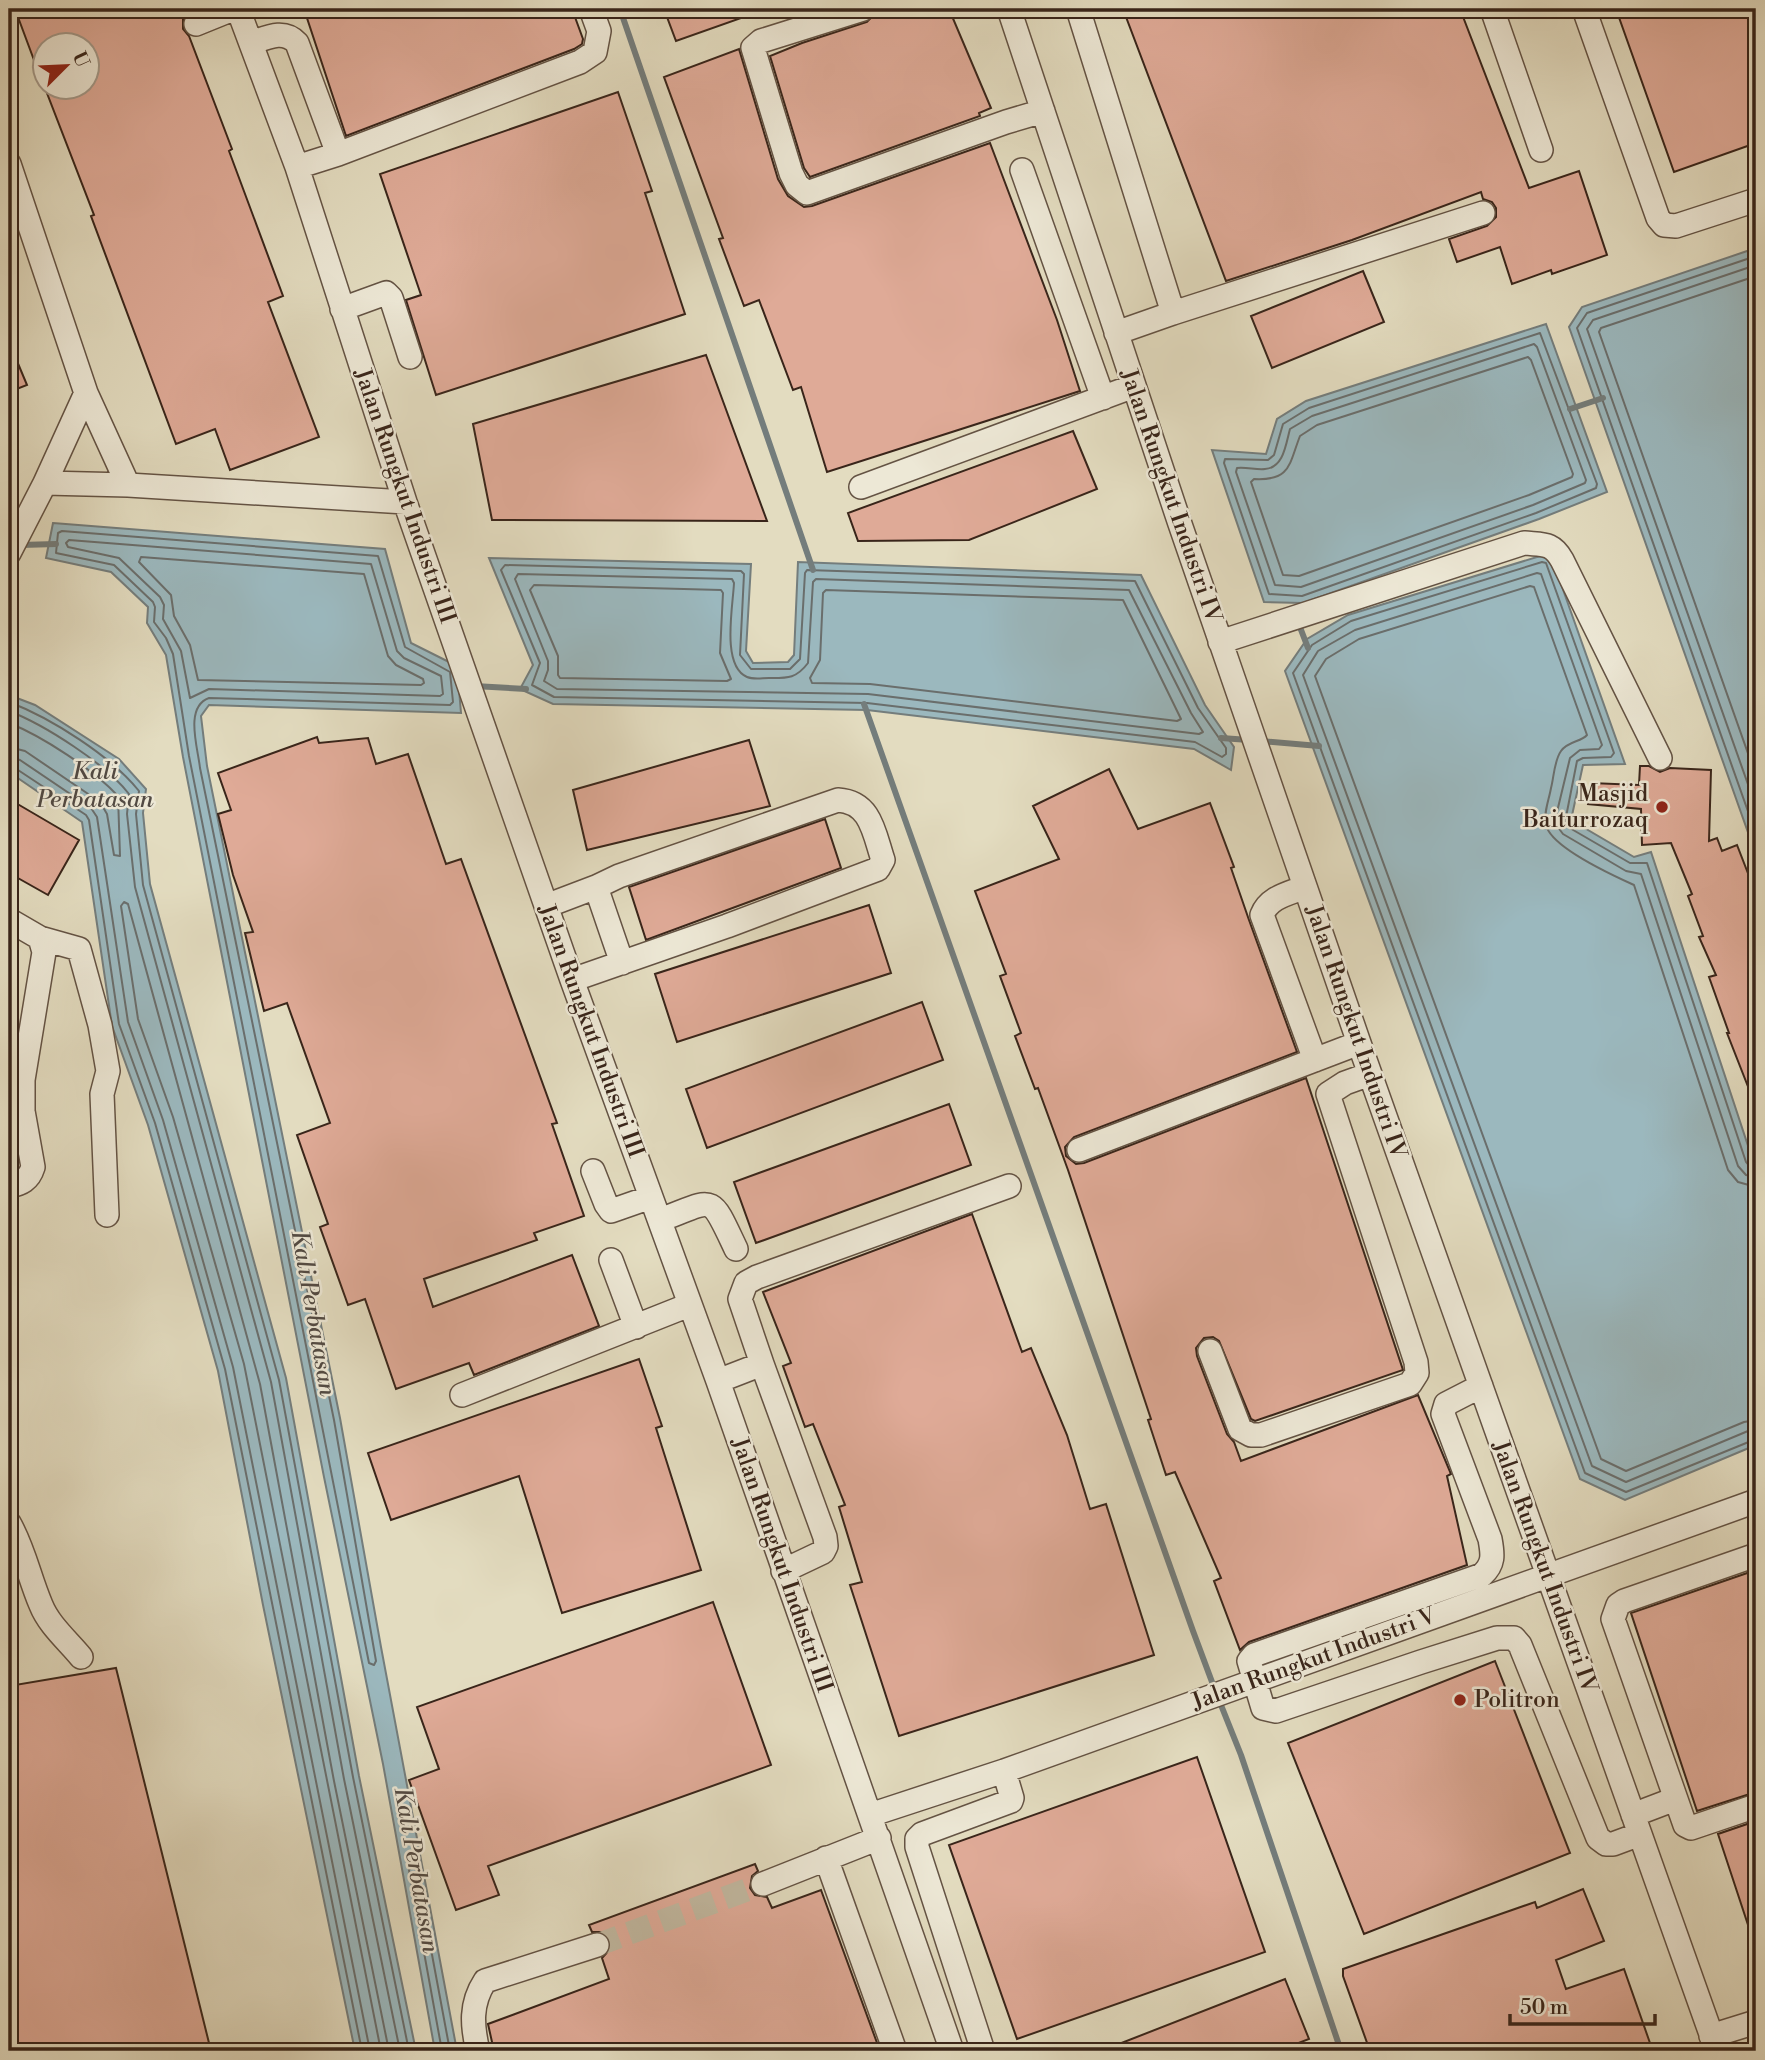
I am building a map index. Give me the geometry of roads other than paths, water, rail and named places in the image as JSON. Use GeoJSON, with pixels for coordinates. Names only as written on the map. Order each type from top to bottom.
{"type":"FeatureCollection","features":[{"type":"Feature","properties":{"kind":"street"},"geometry":{"type":"LineString","coordinates":[[196,24],[236,9]]}},
{"type":"Feature","properties":{"kind":"street","name":"Jalan Rungkut Industri III"},"geometry":{"type":"LineString","coordinates":[[236,9],[297,167],[405,502],[572,980],[718,1381],[952,2051]]}},
{"type":"Feature","properties":{"kind":"street"},"geometry":{"type":"LineString","coordinates":[[297,167],[580,62],[595,52],[598,31],[591,9]]}},
{"type":"Feature","properties":{"kind":"street"},"geometry":{"type":"LineString","coordinates":[[863,9],[761,41],[753,48],[792,173],[797,185],[807,194],[1043,111]]}},
{"type":"Feature","properties":{"kind":"street","name":"Jalan Rungkut Industri IV"},"geometry":{"type":"LineString","coordinates":[[1009,9],[1246,719],[1714,2044]]}},
{"type":"Feature","properties":{"kind":"street"},"geometry":{"type":"LineString","coordinates":[[1077,9],[1173,313]]}},
{"type":"Feature","properties":{"kind":"street"},"geometry":{"type":"LineString","coordinates":[[1492,9],[1541,150]]}},
{"type":"Feature","properties":{"kind":"street"},"geometry":{"type":"LineString","coordinates":[[1584,9],[1658,218],[1664,225],[1676,226],[1756,200]]}},
{"type":"Feature","properties":{"kind":"street"},"geometry":{"type":"LineString","coordinates":[[251,43],[277,34],[292,37],[297,43],[338,154]]}},
{"type":"Feature","properties":{"kind":"street"},"geometry":{"type":"LineString","coordinates":[[9,164],[86,393],[128,485]]}},
{"type":"Feature","properties":{"kind":"street"},"geometry":{"type":"LineString","coordinates":[[1022,170],[1104,398]]}},
{"type":"Feature","properties":{"kind":"street"},"geometry":{"type":"LineString","coordinates":[[1116,333],[1483,213]]}},
{"type":"Feature","properties":{"kind":"street"},"geometry":{"type":"LineString","coordinates":[[342,309],[386,293],[391,298],[410,357]]}},
{"type":"Feature","properties":{"kind":"street"},"geometry":{"type":"LineString","coordinates":[[861,487],[1134,386]]}},
{"type":"Feature","properties":{"kind":"street"},"geometry":{"type":"LineString","coordinates":[[9,553],[45,484],[86,393]]}},
{"type":"Feature","properties":{"kind":"street"},"geometry":{"type":"LineString","coordinates":[[45,484],[128,485],[405,502]]}},
{"type":"Feature","properties":{"kind":"street"},"geometry":{"type":"LineString","coordinates":[[1220,642],[1524,543],[1548,545],[1556,550],[1660,758]]}},
{"type":"Feature","properties":{"kind":"street"},"geometry":{"type":"LineString","coordinates":[[546,906],[619,876],[838,800],[852,801],[864,809],[876,838],[883,860],[878,869],[572,980]]}},
{"type":"Feature","properties":{"kind":"street"},"geometry":{"type":"LineString","coordinates":[[596,887],[622,963]]}},
{"type":"Feature","properties":{"kind":"street"},"geometry":{"type":"LineString","coordinates":[[1305,887],[1272,901],[1266,905],[1262,915],[1315,1060]]}},
{"type":"Feature","properties":{"kind":"street"},"geometry":{"type":"LineString","coordinates":[[9,920],[40,938],[79,949],[95,1002],[108,1071],[102,1094],[107,1215]]}},
{"type":"Feature","properties":{"kind":"street"},"geometry":{"type":"LineString","coordinates":[[9,1186],[20,1184],[31,1175],[33,1167],[16,1081],[44,952],[40,938]]}},
{"type":"Feature","properties":{"kind":"street"},"geometry":{"type":"LineString","coordinates":[[1079,1150],[1359,1043]]}},
{"type":"Feature","properties":{"kind":"street"},"geometry":{"type":"LineString","coordinates":[[1210,1351],[1240,1430],[1251,1435],[1261,1435],[1410,1384],[1417,1373],[1416,1362],[1328,1094],[1345,1083],[1370,1074]]}},
{"type":"Feature","properties":{"kind":"street"},"geometry":{"type":"LineString","coordinates":[[593,1171],[611,1210],[651,1197]]}},
{"type":"Feature","properties":{"kind":"street"},"geometry":{"type":"LineString","coordinates":[[783,1571],[823,1552],[826,1546],[740,1299],[746,1283],[1009,1186]]}},
{"type":"Feature","properties":{"kind":"street"},"geometry":{"type":"LineString","coordinates":[[660,1220],[702,1203],[711,1205],[718,1212],[736,1250]]}},
{"type":"Feature","properties":{"kind":"street"},"geometry":{"type":"LineString","coordinates":[[611,1260],[636,1327]]}},
{"type":"Feature","properties":{"kind":"street"},"geometry":{"type":"LineString","coordinates":[[462,1395],[689,1305]]}},
{"type":"Feature","properties":{"kind":"street"},"geometry":{"type":"LineString","coordinates":[[718,1381],[762,1364]]}},
{"type":"Feature","properties":{"kind":"street"},"geometry":{"type":"LineString","coordinates":[[1481,1386],[1446,1404],[1443,1414],[1490,1539],[1493,1556],[1489,1569],[1482,1576],[1254,1655],[1249,1661],[1244,1683],[1263,1708],[1276,1711],[1434,1658],[1497,1639],[1514,1638],[1520,1645],[1598,1838],[1606,1844],[1613,1844],[1636,1824],[1675,1799]]}},
{"type":"Feature","properties":{"kind":"street","name":"Jalan Rungkut Industri V"},"geometry":{"type":"LineString","coordinates":[[870,1815],[1004,1771],[1756,1501]]}},
{"type":"Feature","properties":{"kind":"street"},"geometry":{"type":"LineString","coordinates":[[9,1523],[19,1540],[41,1605],[49,1620],[81,1657]]}},
{"type":"Feature","properties":{"kind":"street"},"geometry":{"type":"LineString","coordinates":[[1756,1555],[1624,1601],[1615,1610],[1613,1619],[1685,1825],[1691,1828],[1756,1806]]}},
{"type":"Feature","properties":{"kind":"street"},"geometry":{"type":"LineString","coordinates":[[983,2051],[917,1847],[917,1839],[922,1834],[1011,1801],[1004,1771]]}},
{"type":"Feature","properties":{"kind":"street"},"geometry":{"type":"LineString","coordinates":[[762,1884],[879,1838]]}},
{"type":"Feature","properties":{"kind":"street"},"geometry":{"type":"LineString","coordinates":[[826,1858],[895,2051]]}},
{"type":"Feature","properties":{"kind":"street"},"geometry":{"type":"LineString","coordinates":[[478,2051],[472,2021],[476,1997],[485,1981],[597,1945]]}},
{"type":"Feature","properties":{"kind":"street"},"geometry":{"type":"LineString","coordinates":[[1714,2044],[1756,2022]]}},
{"type":"Feature","properties":{"kind":"water"},"geometry":{"type":"Polygon","coordinates":[[[1756,248],[1756,855],[1569,327],[1582,307],[1756,248]]]}},
{"type":"Feature","properties":{"kind":"water"},"geometry":{"type":"Polygon","coordinates":[[[1546,324],[1607,492],[1303,603],[1264,602],[1212,450],[1266,454],[1277,419],[1306,401],[1546,324]]]}},
{"type":"Feature","properties":{"kind":"water"},"geometry":{"type":"Polygon","coordinates":[[[53,523],[385,549],[411,643],[457,666],[461,713],[209,705],[201,716],[207,766],[340,1418],[457,2051],[435,2051],[383,1764],[183,757],[166,655],[147,623],[148,607],[111,572],[46,558],[53,523]]]}},
{"type":"Feature","properties":{"kind":"water"},"geometry":{"type":"Polygon","coordinates":[[[1550,553],[1625,764],[1583,765],[1571,820],[1634,857],[1651,852],[1756,1170],[1756,1445],[1625,1500],[1580,1479],[1285,671],[1307,639],[1348,615],[1550,553]]]}},
{"type":"Feature","properties":{"kind":"water"},"geometry":{"type":"Polygon","coordinates":[[[489,558],[751,564],[746,651],[753,663],[788,662],[794,655],[798,562],[1141,575],[1205,705],[1234,747],[1231,770],[1194,749],[867,710],[553,704],[520,689],[533,665],[489,558]]]}},
{"type":"Feature","properties":{"kind":"water","name":"Kali Perbatasan"},"geometry":{"type":"Polygon","coordinates":[[[9,695],[35,705],[119,759],[146,789],[143,813],[150,884],[286,1378],[359,1776],[416,2051],[355,2051],[263,1605],[218,1371],[148,1125],[112,1026],[82,822],[9,772],[9,695]]]}},
{"type":"Feature","properties":{"kind":"waterway"},"geometry":{"type":"LineString","coordinates":[[620,9],[813,570]]}},
{"type":"Feature","properties":{"kind":"waterway"},"geometry":{"type":"LineString","coordinates":[[1570,409],[1603,398]]}},
{"type":"Feature","properties":{"kind":"waterway"},"geometry":{"type":"LineString","coordinates":[[21,545],[56,544]]}},
{"type":"Feature","properties":{"kind":"waterway"},"geometry":{"type":"LineString","coordinates":[[1298,622],[1308,648]]}},
{"type":"Feature","properties":{"kind":"waterway"},"geometry":{"type":"LineString","coordinates":[[474,686],[526,689]]}},
{"type":"Feature","properties":{"kind":"waterway"},"geometry":{"type":"LineString","coordinates":[[864,704],[1215,1690]]}},
{"type":"Feature","properties":{"kind":"waterway"},"geometry":{"type":"LineString","coordinates":[[1221,738],[1249,740]]}},
{"type":"Feature","properties":{"kind":"waterway"},"geometry":{"type":"LineString","coordinates":[[1260,741],[1319,746]]}},
{"type":"Feature","properties":{"kind":"waterway"},"geometry":{"type":"LineString","coordinates":[[1219,1700],[1241,1755],[1341,2051]]}},
{"type":"Feature","properties":{"kind":"tunnel"},"geometry":{"type":"LineString","coordinates":[[597,1945],[763,1884]]}},
{"type":"Feature","properties":{"kind":"place","name":"Masjid Baiturrozaq"},"geometry":{"type":"Point","coordinates":[1662,807]}},
{"type":"Feature","properties":{"kind":"place","name":"Politron"},"geometry":{"type":"Point","coordinates":[1460,1700]}}]}
